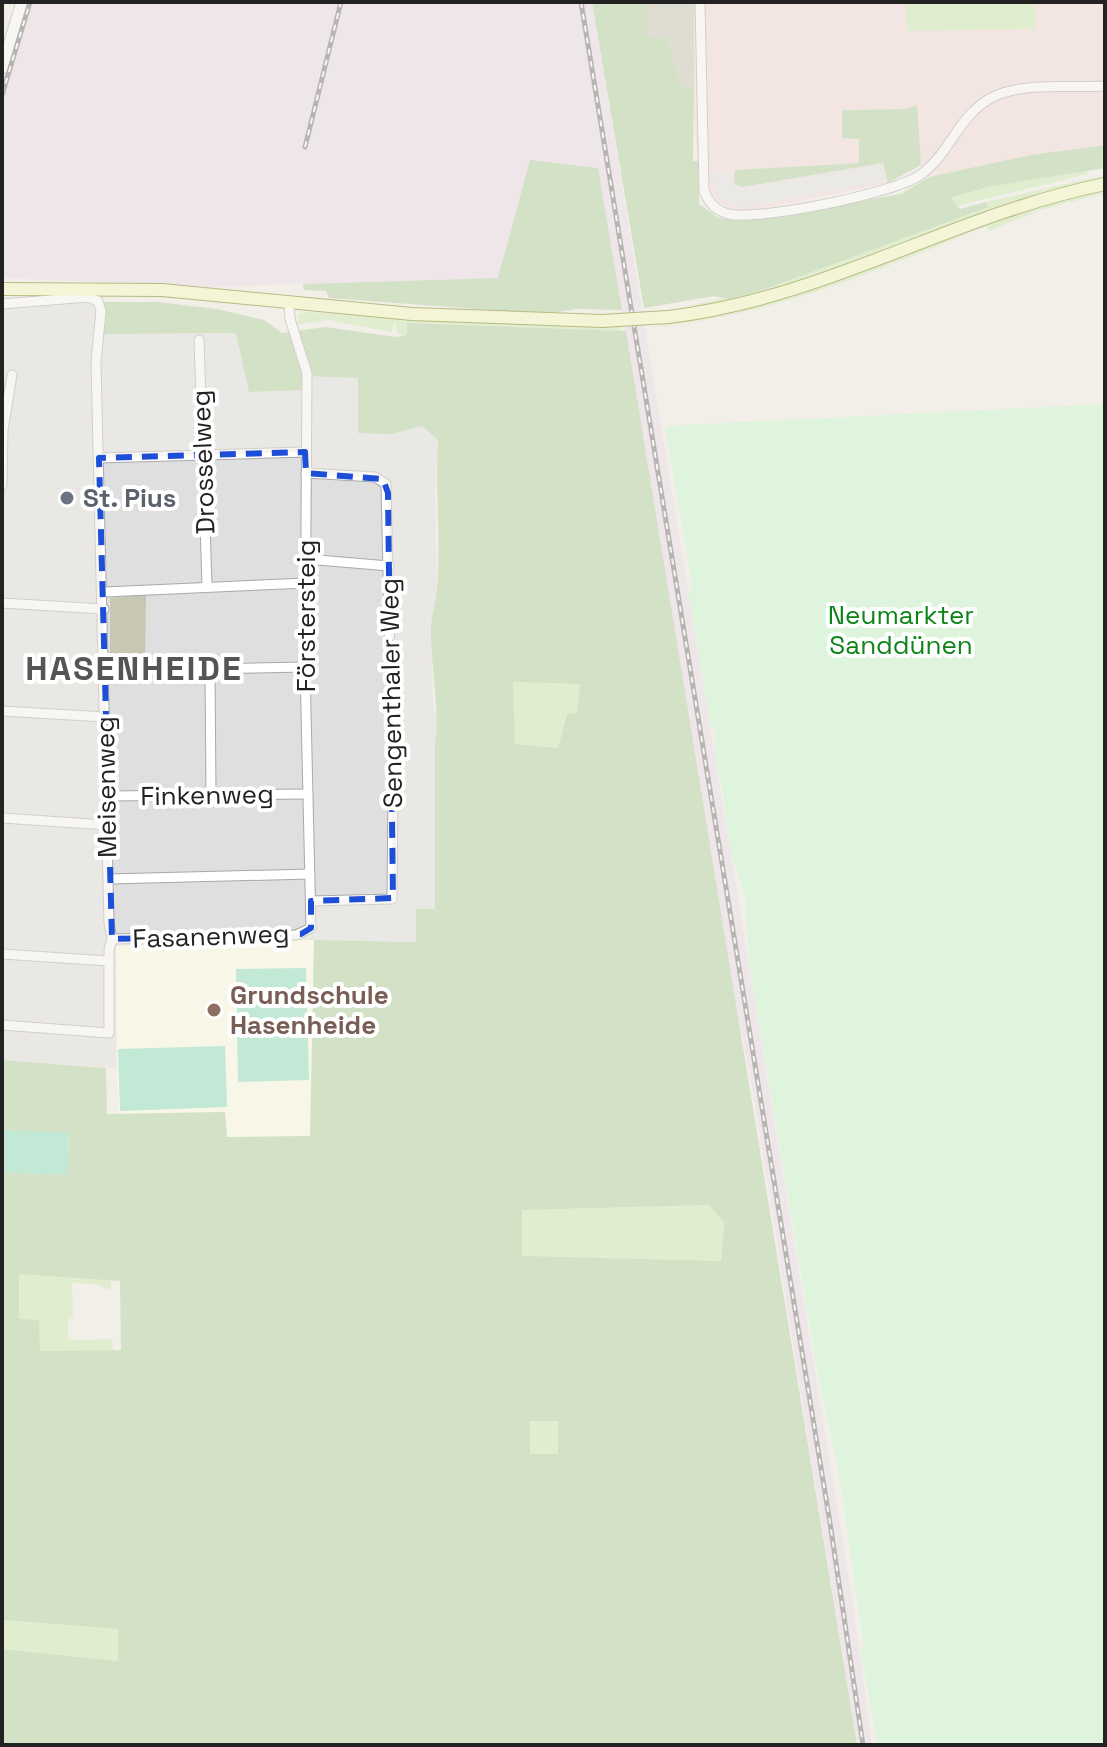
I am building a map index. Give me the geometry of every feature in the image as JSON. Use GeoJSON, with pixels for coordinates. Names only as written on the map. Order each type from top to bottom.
{"type":"FeatureCollection","features":[{"type":"Feature","properties":{"kind":"main road"},"geometry":{"type":"LineString","coordinates":[[2,289],[154,289],[412,314],[602,321],[668,317],[795,291],[1006,210],[1105,184]]}},
{"type":"Feature","properties":{"kind":"street"},"geometry":{"type":"LineString","coordinates":[[2,68],[22,2]]}},
{"type":"Feature","properties":{"kind":"street"},"geometry":{"type":"LineString","coordinates":[[700,2],[704,190],[715,207],[740,215],[888,189],[914,180],[930,168],[968,115],[996,95],[1021,90],[1105,86]]}},
{"type":"Feature","properties":{"kind":"street","name":"Meisenweg"},"geometry":{"type":"LineString","coordinates":[[2,304],[85,297],[98,301],[101,311],[97,345],[108,879],[112,939],[109,1033],[2,1025]]}},
{"type":"Feature","properties":{"kind":"street","name":"Förstersteig"},"geometry":{"type":"LineString","coordinates":[[289,303],[290,319],[307,373],[305,667],[311,901],[309,931]]}},
{"type":"Feature","properties":{"kind":"street","name":"Drosselweg"},"geometry":{"type":"LineString","coordinates":[[199,340],[207,585]]}},
{"type":"Feature","properties":{"kind":"street"},"geometry":{"type":"LineString","coordinates":[[2,485],[2,430],[12,375]]}},
{"type":"Feature","properties":{"kind":"street"},"geometry":{"type":"LineString","coordinates":[[99,458],[305,452]]}},
{"type":"Feature","properties":{"kind":"street","name":"Sengenthaler Weg"},"geometry":{"type":"LineString","coordinates":[[306,473],[375,477],[386,484],[394,809],[394,893],[390,901],[311,901]]}},
{"type":"Feature","properties":{"kind":"street"},"geometry":{"type":"LineString","coordinates":[[306,559],[389,566]]}},
{"type":"Feature","properties":{"kind":"street"},"geometry":{"type":"LineString","coordinates":[[104,592],[207,585],[306,583]]}},
{"type":"Feature","properties":{"kind":"street"},"geometry":{"type":"LineString","coordinates":[[2,603],[104,609]]}},
{"type":"Feature","properties":{"kind":"street"},"geometry":{"type":"LineString","coordinates":[[106,671],[305,667]]}},
{"type":"Feature","properties":{"kind":"street"},"geometry":{"type":"LineString","coordinates":[[210,669],[211,795]]}},
{"type":"Feature","properties":{"kind":"street"},"geometry":{"type":"LineString","coordinates":[[2,711],[105,717]]}},
{"type":"Feature","properties":{"kind":"street","name":"Finkenweg"},"geometry":{"type":"LineString","coordinates":[[107,796],[308,794]]}},
{"type":"Feature","properties":{"kind":"street"},"geometry":{"type":"LineString","coordinates":[[2,818],[107,825]]}},
{"type":"Feature","properties":{"kind":"street"},"geometry":{"type":"LineString","coordinates":[[108,879],[310,874]]}},
{"type":"Feature","properties":{"kind":"street","name":"Fasanenweg"},"geometry":{"type":"LineString","coordinates":[[112,939],[296,935],[309,931]]}},
{"type":"Feature","properties":{"kind":"street"},"geometry":{"type":"LineString","coordinates":[[2,954],[109,961]]}},
{"type":"Feature","properties":{"kind":"highlighted area"},"geometry":{"type":"Polygon","coordinates":[[[305,452],[306,473],[383,479],[388,493],[393,898],[311,901],[311,928],[301,934],[112,939],[99,458],[305,452]]]}},
{"type":"Feature","properties":{"kind":"shaded area"},"geometry":{"type":"Polygon","coordinates":[[[26,2],[592,2],[853,1603],[872,1745],[857,1745],[754,1099],[721,921],[598,169],[530,160],[499,278],[208,287],[2,278],[2,80],[26,2]]]}},
{"type":"Feature","properties":{"kind":"shaded area"},"geometry":{"type":"Polygon","coordinates":[[[646,2],[694,2],[694,86],[680,85],[668,39],[646,35],[646,2]]]}},
{"type":"Feature","properties":{"kind":"shaded area"},"geometry":{"type":"Polygon","coordinates":[[[694,2],[1105,2],[1105,145],[1031,155],[929,177],[921,165],[917,145],[917,105],[906,109],[842,110],[842,137],[859,138],[859,163],[735,170],[734,184],[742,186],[883,163],[888,183],[757,210],[733,210],[719,202],[699,176],[692,96],[694,2]]]}},
{"type":"Feature","properties":{"kind":"shaded area"},"geometry":{"type":"Polygon","coordinates":[[[882,164],[886,181],[742,208],[721,200],[712,172],[730,172],[733,183],[741,188],[882,164]]]}},
{"type":"Feature","properties":{"kind":"shaded area"},"geometry":{"type":"Polygon","coordinates":[[[55,297],[102,302],[106,312],[103,334],[236,333],[302,390],[301,376],[359,378],[392,434],[422,426],[438,440],[435,493],[437,587],[431,629],[433,706],[440,727],[435,740],[435,910],[416,942],[314,940],[116,946],[116,1068],[2,1060],[2,302],[55,297]]]}},
{"type":"Feature","properties":{"kind":"shaded area"},"geometry":{"type":"Polygon","coordinates":[[[146,594],[145,667],[115,666],[110,658],[110,598],[146,594]]]}},
{"type":"Feature","properties":{"kind":"shaded area","name":"Grundschule Hasenheide"},"geometry":{"type":"Polygon","coordinates":[[[314,940],[311,1136],[227,1137],[225,1112],[118,1114],[116,946],[314,940]]]}},
{"type":"Feature","properties":{"kind":"green space"},"geometry":{"type":"Polygon","coordinates":[[[592,2],[646,2],[646,35],[668,39],[680,85],[694,86],[693,161],[699,161],[699,204],[719,218],[754,220],[901,194],[929,177],[1031,155],[1105,145],[1105,168],[988,187],[951,198],[960,209],[986,202],[988,207],[763,290],[729,299],[714,296],[644,308],[592,2]]]}},
{"type":"Feature","properties":{"kind":"green space"},"geometry":{"type":"Polygon","coordinates":[[[906,2],[1036,2],[1036,29],[906,31],[906,2]]]}},
{"type":"Feature","properties":{"kind":"green space"},"geometry":{"type":"Polygon","coordinates":[[[917,105],[921,165],[888,183],[883,163],[742,187],[734,184],[735,170],[859,163],[859,139],[842,138],[842,110],[906,109],[917,105]]]}},
{"type":"Feature","properties":{"kind":"green space"},"geometry":{"type":"Polygon","coordinates":[[[530,160],[598,168],[622,310],[576,309],[545,314],[329,298],[326,291],[304,290],[303,284],[498,278],[530,160]]]}},
{"type":"Feature","properties":{"kind":"green space"},"geometry":{"type":"Polygon","coordinates":[[[1087,171],[1087,174],[957,206],[950,199],[988,187],[1087,171]]]}},
{"type":"Feature","properties":{"kind":"green space"},"geometry":{"type":"Polygon","coordinates":[[[1105,175],[1105,179],[994,210],[781,286],[726,300],[668,310],[763,290],[988,206],[986,202],[1105,175]]]}},
{"type":"Feature","properties":{"kind":"green space"},"geometry":{"type":"Polygon","coordinates":[[[1105,190],[1105,193],[1040,210],[989,231],[986,226],[864,275],[781,302],[739,313],[653,327],[793,297],[1016,213],[1105,190]]]}},
{"type":"Feature","properties":{"kind":"green space"},"geometry":{"type":"Polygon","coordinates":[[[102,302],[157,302],[217,309],[264,320],[282,333],[325,327],[396,337],[407,335],[407,323],[626,331],[857,1745],[2,1745],[2,1649],[118,1661],[118,1629],[2,1620],[2,1172],[67,1175],[69,1134],[2,1130],[2,1060],[106,1068],[107,1114],[225,1112],[227,1137],[310,1136],[314,940],[416,942],[416,909],[435,909],[437,719],[431,631],[438,570],[438,440],[422,426],[392,434],[358,433],[358,378],[302,376],[302,390],[249,392],[236,333],[103,334],[106,316],[102,302]],[[513,682],[515,744],[558,748],[567,714],[577,713],[580,684],[513,682]],[[709,1205],[522,1210],[522,1256],[721,1261],[724,1222],[709,1205]],[[19,1274],[19,1319],[39,1320],[40,1351],[121,1350],[120,1281],[19,1274]],[[530,1421],[530,1454],[558,1454],[558,1421],[530,1421]]]}},
{"type":"Feature","properties":{"kind":"green space"},"geometry":{"type":"Polygon","coordinates":[[[299,314],[471,323],[620,327],[620,331],[408,323],[407,335],[397,334],[396,321],[391,332],[329,320],[296,325],[299,314]]]}},
{"type":"Feature","properties":{"kind":"green space","name":"Neumarkter Sanddünen"},"geometry":{"type":"Polygon","coordinates":[[[1105,404],[1105,1745],[878,1745],[860,1649],[864,1648],[840,1479],[816,1365],[749,963],[745,895],[730,850],[715,760],[715,729],[711,729],[688,590],[693,590],[665,426],[1105,404]]]}},
{"type":"Feature","properties":{"kind":"green space"},"geometry":{"type":"Polygon","coordinates":[[[513,682],[581,684],[577,713],[567,714],[558,748],[515,744],[513,682]]]}},
{"type":"Feature","properties":{"kind":"green space"},"geometry":{"type":"Polygon","coordinates":[[[306,968],[309,1080],[238,1082],[236,969],[306,968]]]}},
{"type":"Feature","properties":{"kind":"green space"},"geometry":{"type":"Polygon","coordinates":[[[225,1046],[227,1107],[120,1111],[118,1049],[225,1046]]]}},
{"type":"Feature","properties":{"kind":"green space"},"geometry":{"type":"Polygon","coordinates":[[[2,1130],[69,1133],[67,1175],[2,1172],[2,1130]]]}},
{"type":"Feature","properties":{"kind":"green space"},"geometry":{"type":"Polygon","coordinates":[[[710,1205],[724,1222],[721,1261],[522,1257],[522,1210],[710,1205]]]}},
{"type":"Feature","properties":{"kind":"green space"},"geometry":{"type":"Polygon","coordinates":[[[18,1274],[111,1280],[111,1291],[95,1284],[72,1283],[73,1318],[68,1319],[68,1340],[112,1339],[113,1350],[39,1351],[19,1320],[18,1274]]]}},
{"type":"Feature","properties":{"kind":"green space"},"geometry":{"type":"Polygon","coordinates":[[[529,1421],[558,1421],[558,1455],[530,1455],[529,1421]]]}},
{"type":"Feature","properties":{"kind":"green space"},"geometry":{"type":"Polygon","coordinates":[[[2,1620],[118,1629],[118,1661],[2,1649],[2,1620]]]}},
{"type":"Feature","properties":{"kind":"railway"},"geometry":{"type":"LineString","coordinates":[[2,95],[30,2]]}},
{"type":"Feature","properties":{"kind":"railway"},"geometry":{"type":"LineString","coordinates":[[305,147],[341,2]]}},
{"type":"Feature","properties":{"kind":"railway"},"geometry":{"type":"LineString","coordinates":[[581,2],[830,1523],[863,1745]]}},
{"type":"Feature","properties":{"kind":"place","name":"St. Pius"},"geometry":{"type":"Point","coordinates":[67,498]}},
{"type":"Feature","properties":{"kind":"place","name":"Grundschule Hasenheide"},"geometry":{"type":"Point","coordinates":[214,1010]}},
{"type":"Feature","properties":{"kind":"district","name":"HASENHEIDE"},"geometry":{"type":"Point","coordinates":[134,668]}}]}
